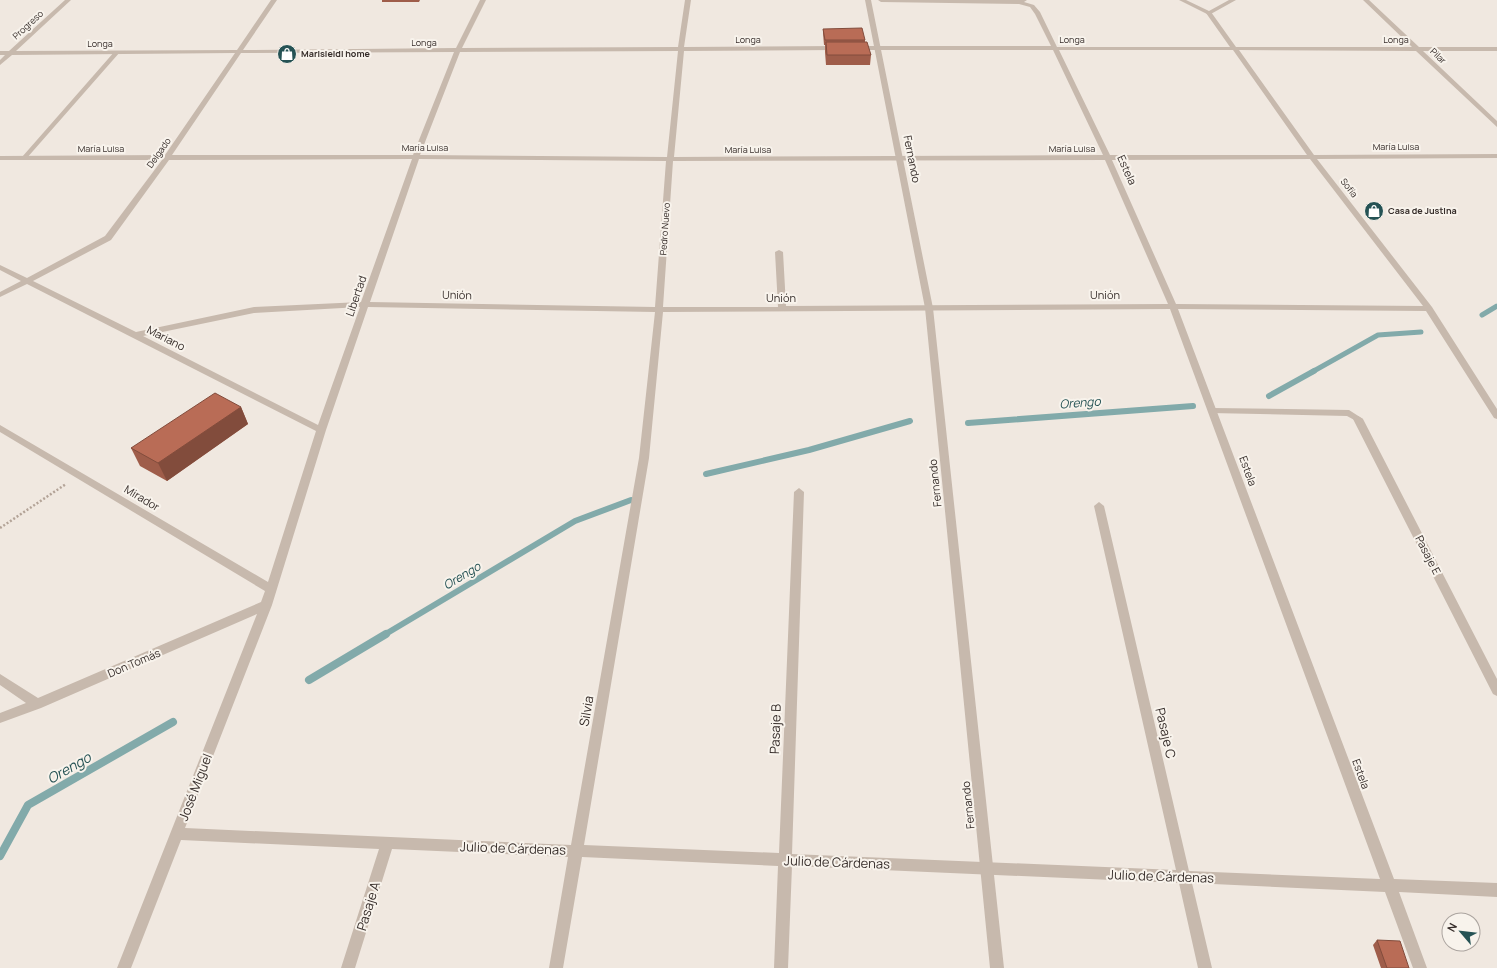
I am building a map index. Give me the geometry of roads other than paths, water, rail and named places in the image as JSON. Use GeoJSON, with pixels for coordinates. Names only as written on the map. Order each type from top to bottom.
{"type":"FeatureCollection","features":[{"type":"Feature","properties":{"kind":"street","name":"Progreso"},"geometry":{"type":"LineString","coordinates":[[0,63],[68,0]]}},
{"type":"Feature","properties":{"kind":"street","name":"Delgado"},"geometry":{"type":"LineString","coordinates":[[26,280],[108,238],[167,158],[274,0]]}},
{"type":"Feature","properties":{"kind":"street","name":"Libertad"},"geometry":{"type":"LineString","coordinates":[[266,605],[321,430],[416,157],[457,52],[483,0]]}},
{"type":"Feature","properties":{"kind":"street","name":"Pedro Nuevo"},"geometry":{"type":"LineString","coordinates":[[644,458],[659,310],[670,159],[681,49],[688,0]]}},
{"type":"Feature","properties":{"kind":"street","name":"Fernando"},"geometry":{"type":"LineString","coordinates":[[868,0],[929,308],[997,968]]}},
{"type":"Feature","properties":{"kind":"street"},"geometry":{"type":"LineString","coordinates":[[881,0],[1022,1]]}},
{"type":"Feature","properties":{"kind":"street"},"geometry":{"type":"LineString","coordinates":[[1182,0],[1209,13],[1233,0]]}},
{"type":"Feature","properties":{"kind":"street","name":"Pilar"},"geometry":{"type":"LineString","coordinates":[[1366,0],[1497,125]]}},
{"type":"Feature","properties":{"kind":"street","name":"Estela"},"geometry":{"type":"LineString","coordinates":[[1022,1],[1032,6],[1038,13],[1056,49],[1108,158],[1173,306],[1420,968]]}},
{"type":"Feature","properties":{"kind":"street","name":"Sofía"},"geometry":{"type":"LineString","coordinates":[[1209,13],[1312,157],[1429,309],[1492,402],[1497,416]]}},
{"type":"Feature","properties":{"kind":"street","name":"Longa"},"geometry":{"type":"LineString","coordinates":[[0,53],[457,52],[877,48],[1497,49]]}},
{"type":"Feature","properties":{"kind":"street"},"geometry":{"type":"LineString","coordinates":[[24,158],[117,52]]}},
{"type":"Feature","properties":{"kind":"street","name":"María Luisa"},"geometry":{"type":"LineString","coordinates":[[0,158],[416,157],[670,159],[1497,156]]}},
{"type":"Feature","properties":{"kind":"street"},"geometry":{"type":"LineString","coordinates":[[779,252],[782,309]]}},
{"type":"Feature","properties":{"kind":"street","name":"Mariano"},"geometry":{"type":"LineString","coordinates":[[0,267],[321,430]]}},
{"type":"Feature","properties":{"kind":"street"},"geometry":{"type":"LineString","coordinates":[[0,295],[26,280]]}},
{"type":"Feature","properties":{"kind":"street","name":"Unión"},"geometry":{"type":"LineString","coordinates":[[136,335],[254,310],[365,304],[659,310],[1173,306],[1429,309]]}},
{"type":"Feature","properties":{"kind":"street","name":"Pasaje E"},"geometry":{"type":"LineString","coordinates":[[1213,411],[1349,413],[1358,418],[1497,692]]}},
{"type":"Feature","properties":{"kind":"street","name":"Mirador"},"geometry":{"type":"LineString","coordinates":[[0,428],[271,588]]}},
{"type":"Feature","properties":{"kind":"street","name":"Silvia"},"geometry":{"type":"LineString","coordinates":[[556,968],[644,458]]}},
{"type":"Feature","properties":{"kind":"street","name":"Pasaje B"},"geometry":{"type":"LineString","coordinates":[[781,968],[799,492]]}},
{"type":"Feature","properties":{"kind":"street","name":"Pasaje C"},"geometry":{"type":"LineString","coordinates":[[1099,506],[1205,968]]}},
{"type":"Feature","properties":{"kind":"street","name":"Don Tomás"},"geometry":{"type":"LineString","coordinates":[[0,718],[37,704],[266,605]]}},
{"type":"Feature","properties":{"kind":"street","name":"José Miguel"},"geometry":{"type":"LineString","coordinates":[[124,968],[266,605]]}},
{"type":"Feature","properties":{"kind":"street"},"geometry":{"type":"LineString","coordinates":[[0,679],[37,704]]}},
{"type":"Feature","properties":{"kind":"street","name":"Julio de Cárdenas"},"geometry":{"type":"LineString","coordinates":[[177,834],[1497,890]]}},
{"type":"Feature","properties":{"kind":"street","name":"Pasaje A"},"geometry":{"type":"LineString","coordinates":[[348,968],[387,843]]}},
{"type":"Feature","properties":{"kind":"waterway","name":"Orengo"},"geometry":{"type":"LineString","coordinates":[[1482,315],[1497,306]]}},
{"type":"Feature","properties":{"kind":"waterway","name":"Orengo"},"geometry":{"type":"LineString","coordinates":[[1312,372],[1378,335],[1421,332]]}},
{"type":"Feature","properties":{"kind":"waterway","name":"Orengo"},"geometry":{"type":"LineString","coordinates":[[1269,396],[1314,371]]}},
{"type":"Feature","properties":{"kind":"waterway","name":"Orengo"},"geometry":{"type":"LineString","coordinates":[[968,423],[1193,406]]}},
{"type":"Feature","properties":{"kind":"waterway","name":"Orengo"},"geometry":{"type":"LineString","coordinates":[[706,474],[809,450],[910,421]]}},
{"type":"Feature","properties":{"kind":"waterway","name":"Orengo"},"geometry":{"type":"LineString","coordinates":[[384,635],[575,521],[631,500]]}},
{"type":"Feature","properties":{"kind":"waterway","name":"Orengo"},"geometry":{"type":"LineString","coordinates":[[309,680],[386,634]]}},
{"type":"Feature","properties":{"kind":"waterway","name":"Orengo"},"geometry":{"type":"LineString","coordinates":[[0,856],[28,805],[173,722]]}},
{"type":"Feature","properties":{"kind":"place","name":"Marisleidi home"},"geometry":{"type":"Point","coordinates":[287,54]}},
{"type":"Feature","properties":{"kind":"place","name":"Casa de Justina"},"geometry":{"type":"Point","coordinates":[1374,211]}}]}
